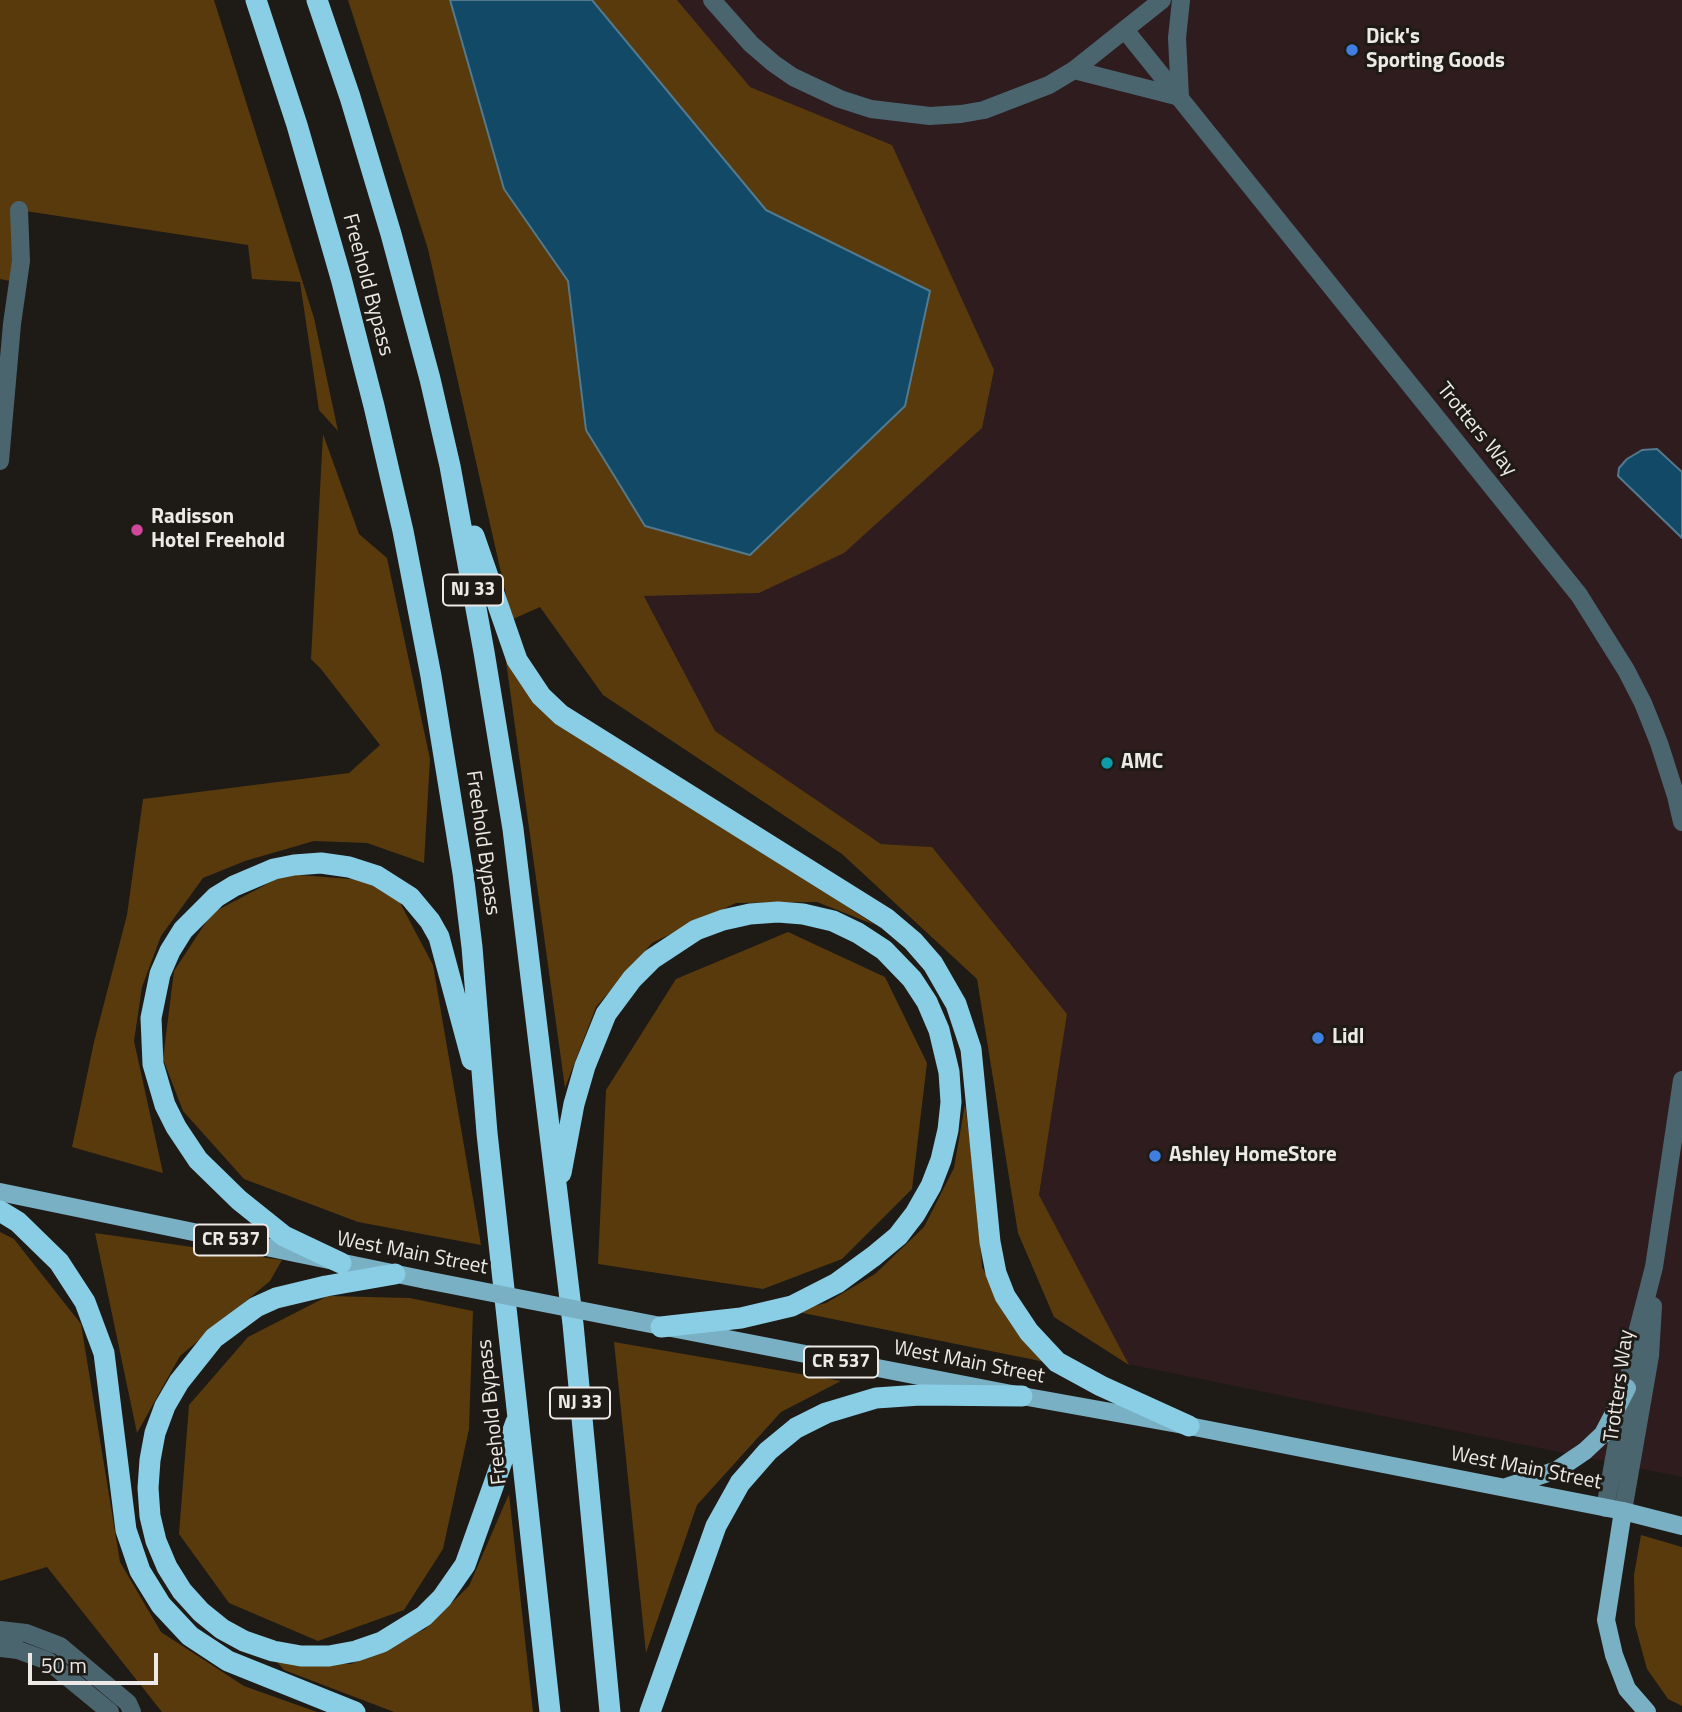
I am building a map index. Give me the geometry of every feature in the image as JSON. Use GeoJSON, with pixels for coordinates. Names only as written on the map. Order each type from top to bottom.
{"type":"FeatureCollection","features":[{"type":"Feature","properties":{"kind":"highway","name":"Freehold Bypass"},"geometry":{"type":"LineString","coordinates":[[256,0],[297,125],[341,278],[403,531],[431,676],[463,873],[472,947],[486,1115],[550,1712]]}},
{"type":"Feature","properties":{"kind":"highway","name":"Freehold Bypass"},"geometry":{"type":"LineString","coordinates":[[317,0],[350,97],[391,234],[430,379],[450,466],[484,652],[513,830],[573,1324],[610,1712]]}},
{"type":"Feature","properties":{"kind":"highway"},"geometry":{"type":"LineString","coordinates":[[450,466],[510,646],[526,676],[541,696],[578,727],[887,919],[913,941],[933,964],[956,1004],[971,1049],[990,1242],[996,1273],[1005,1296],[1030,1332],[1057,1362],[1101,1386],[1189,1426]]}},
{"type":"Feature","properties":{"kind":"highway"},"geometry":{"type":"LineString","coordinates":[[341,1263],[284,1236],[239,1200],[198,1160],[165,1105],[158,1085],[150,1043],[153,997],[170,951],[183,930],[200,912],[234,886],[256,875],[306,864],[349,867],[377,876],[400,889],[418,906],[439,937],[486,1115]]}},
{"type":"Feature","properties":{"kind":"highway"},"geometry":{"type":"LineString","coordinates":[[556,1196],[574,1104],[596,1033],[616,999],[632,979],[672,944],[696,930],[723,920],[750,914],[803,914],[833,922],[858,933],[884,950],[912,979],[927,1002],[939,1031],[949,1072],[951,1102],[941,1160],[915,1214],[898,1236],[874,1256],[837,1283],[792,1306],[741,1318],[661,1327]]}},
{"type":"Feature","properties":{"kind":"highway"},"geometry":{"type":"LineString","coordinates":[[0,1211],[18,1222],[59,1262],[85,1302],[104,1353],[126,1530],[140,1571],[161,1605],[190,1636],[228,1661],[355,1712]]}},
{"type":"Feature","properties":{"kind":"highway"},"geometry":{"type":"LineString","coordinates":[[395,1274],[326,1286],[276,1298],[257,1307],[214,1338],[179,1382],[165,1406],[155,1433],[148,1488],[150,1516],[156,1541],[167,1567],[182,1591],[201,1612],[222,1629],[244,1641],[273,1651],[301,1656],[329,1656],[382,1642],[424,1615],[442,1598],[465,1565],[518,1417]]}},
{"type":"Feature","properties":{"kind":"highway"},"geometry":{"type":"LineString","coordinates":[[650,1712],[716,1526],[740,1483],[768,1451],[809,1421],[849,1404],[867,1400],[919,1395],[1022,1396]]}},
{"type":"Feature","properties":{"kind":"main road"},"geometry":{"type":"LineString","coordinates":[[0,1177],[20,1196]]}},
{"type":"Feature","properties":{"kind":"main road","name":"West Main Street"},"geometry":{"type":"LineString","coordinates":[[0,1192],[661,1327],[1189,1426],[1623,1511],[1682,1526]]}},
{"type":"Feature","properties":{"kind":"main road"},"geometry":{"type":"LineString","coordinates":[[1503,1488],[1557,1469],[1586,1451],[1603,1434],[1627,1388]]}},
{"type":"Feature","properties":{"kind":"main road"},"geometry":{"type":"LineString","coordinates":[[1623,1511],[1606,1620],[1614,1656],[1627,1689],[1647,1712]]}},
{"type":"Feature","properties":{"kind":"street"},"geometry":{"type":"LineString","coordinates":[[712,0],[726,18],[773,63],[793,77],[840,99],[872,108],[930,116],[984,110],[1049,85],[1074,70],[1162,0]]}},
{"type":"Feature","properties":{"kind":"street"},"geometry":{"type":"LineString","coordinates":[[1074,70],[1180,97],[1177,38],[1181,0]]}},
{"type":"Feature","properties":{"kind":"street","name":"Trotters Way"},"geometry":{"type":"LineString","coordinates":[[1125,30],[1579,595],[1626,670],[1643,703],[1659,743],[1682,822]]}},
{"type":"Feature","properties":{"kind":"street"},"geometry":{"type":"LineString","coordinates":[[0,461],[20,261],[19,210]]}},
{"type":"Feature","properties":{"kind":"street","name":"Trotters Way"},"geometry":{"type":"LineString","coordinates":[[1605,1508],[1637,1333],[1654,1267],[1682,1080]]}},
{"type":"Feature","properties":{"kind":"street","name":"Trotters Way"},"geometry":{"type":"LineString","coordinates":[[1623,1511],[1650,1356],[1654,1267]]}},
{"type":"Feature","properties":{"kind":"street"},"geometry":{"type":"LineString","coordinates":[[0,1630],[26,1633],[60,1646],[128,1703],[132,1712]]}},
{"type":"Feature","properties":{"kind":"street"},"geometry":{"type":"LineString","coordinates":[[0,1648],[18,1650],[48,1661],[110,1712]]}},
{"type":"Feature","properties":{"kind":"shaded area"},"geometry":{"type":"Polygon","coordinates":[[[0,0],[214,0],[314,318],[338,431],[319,410],[300,282],[252,279],[248,245],[19,210],[15,282],[0,279],[0,0]]]}},
{"type":"Feature","properties":{"kind":"shaded area"},"geometry":{"type":"Polygon","coordinates":[[[348,0],[450,0],[504,189],[568,281],[586,430],[930,291],[766,210],[592,0],[677,0],[750,87],[892,145],[994,370],[982,428],[844,553],[759,593],[644,596],[715,731],[881,844],[932,847],[1067,1014],[1039,1195],[1129,1365],[1054,1317],[1018,1233],[977,979],[842,854],[603,695],[540,607],[513,619],[511,617],[428,249],[348,0]]]}},
{"type":"Feature","properties":{"kind":"shaded area"},"geometry":{"type":"Polygon","coordinates":[[[677,0],[1682,0],[1682,1477],[1127,1364],[1039,1195],[1067,1014],[932,847],[881,844],[715,731],[644,595],[759,593],[892,145],[749,87],[677,0]]]}},
{"type":"Feature","properties":{"kind":"shaded area"},"geometry":{"type":"Polygon","coordinates":[[[323,434],[359,534],[387,558],[430,759],[424,863],[367,843],[314,841],[245,861],[203,878],[161,936],[142,987],[134,1041],[163,1173],[72,1147],[94,1042],[127,915],[143,799],[349,773],[380,745],[311,659],[323,434]]]}},
{"type":"Feature","properties":{"kind":"shaded area"},"geometry":{"type":"Polygon","coordinates":[[[505,654],[540,705],[875,925],[817,902],[736,903],[652,943],[596,1007],[565,1088],[505,654]]]}},
{"type":"Feature","properties":{"kind":"shaded area"},"geometry":{"type":"Polygon","coordinates":[[[286,874],[363,880],[398,899],[433,965],[481,1245],[358,1222],[244,1179],[183,1111],[163,1059],[174,971],[212,913],[286,874]]]}},
{"type":"Feature","properties":{"kind":"shaded area"},"geometry":{"type":"Polygon","coordinates":[[[788,932],[885,977],[927,1063],[912,1189],[842,1259],[763,1289],[598,1264],[606,1090],[676,979],[788,932]]]}},
{"type":"Feature","properties":{"kind":"shaded area"},"geometry":{"type":"Polygon","coordinates":[[[965,1104],[976,1189],[982,1267],[1015,1326],[1045,1362],[793,1311],[826,1303],[875,1274],[924,1227],[954,1168],[965,1104]]]}},
{"type":"Feature","properties":{"kind":"shaded area"},"geometry":{"type":"Polygon","coordinates":[[[0,1232],[14,1239],[81,1324],[120,1562],[161,1632],[244,1686],[317,1712],[162,1712],[47,1567],[0,1581],[0,1232]]]}},
{"type":"Feature","properties":{"kind":"shaded area"},"geometry":{"type":"Polygon","coordinates":[[[95,1233],[282,1260],[270,1281],[180,1356],[137,1433],[95,1233]]]}},
{"type":"Feature","properties":{"kind":"shaded area"},"geometry":{"type":"Polygon","coordinates":[[[328,1296],[410,1298],[473,1311],[469,1429],[443,1549],[404,1610],[318,1641],[229,1603],[179,1534],[189,1405],[248,1337],[328,1296]]]}},
{"type":"Feature","properties":{"kind":"shaded area"},"geometry":{"type":"Polygon","coordinates":[[[614,1342],[841,1381],[781,1412],[697,1505],[646,1653],[614,1342]]]}},
{"type":"Feature","properties":{"kind":"shaded area"},"geometry":{"type":"Polygon","coordinates":[[[509,1494],[533,1712],[394,1712],[284,1670],[277,1662],[351,1664],[425,1629],[469,1586],[509,1494]]]}},
{"type":"Feature","properties":{"kind":"shaded area"},"geometry":{"type":"Polygon","coordinates":[[[1641,1535],[1682,1547],[1682,1706],[1668,1699],[1647,1669],[1635,1625],[1634,1575],[1641,1535]]]}},
{"type":"Feature","properties":{"kind":"water"},"geometry":{"type":"Polygon","coordinates":[[[450,0],[592,0],[766,210],[930,291],[905,406],[750,555],[645,526],[586,430],[568,281],[504,189],[450,0]]]}},
{"type":"Feature","properties":{"kind":"water"},"geometry":{"type":"Polygon","coordinates":[[[1657,449],[1682,472],[1682,538],[1618,476],[1619,468],[1627,459],[1642,450],[1657,449]]]}},
{"type":"Feature","properties":{"kind":"place","name":"Dick's Sporting Goods"},"geometry":{"type":"Point","coordinates":[1352,50]}},
{"type":"Feature","properties":{"kind":"place","name":"Radisson Hotel Freehold"},"geometry":{"type":"Point","coordinates":[137,530]}},
{"type":"Feature","properties":{"kind":"place","name":"AMC"},"geometry":{"type":"Point","coordinates":[1107,763]}},
{"type":"Feature","properties":{"kind":"place","name":"Lidl"},"geometry":{"type":"Point","coordinates":[1318,1038]}},
{"type":"Feature","properties":{"kind":"place","name":"Ashley HomeStore"},"geometry":{"type":"Point","coordinates":[1155,1156]}}]}
